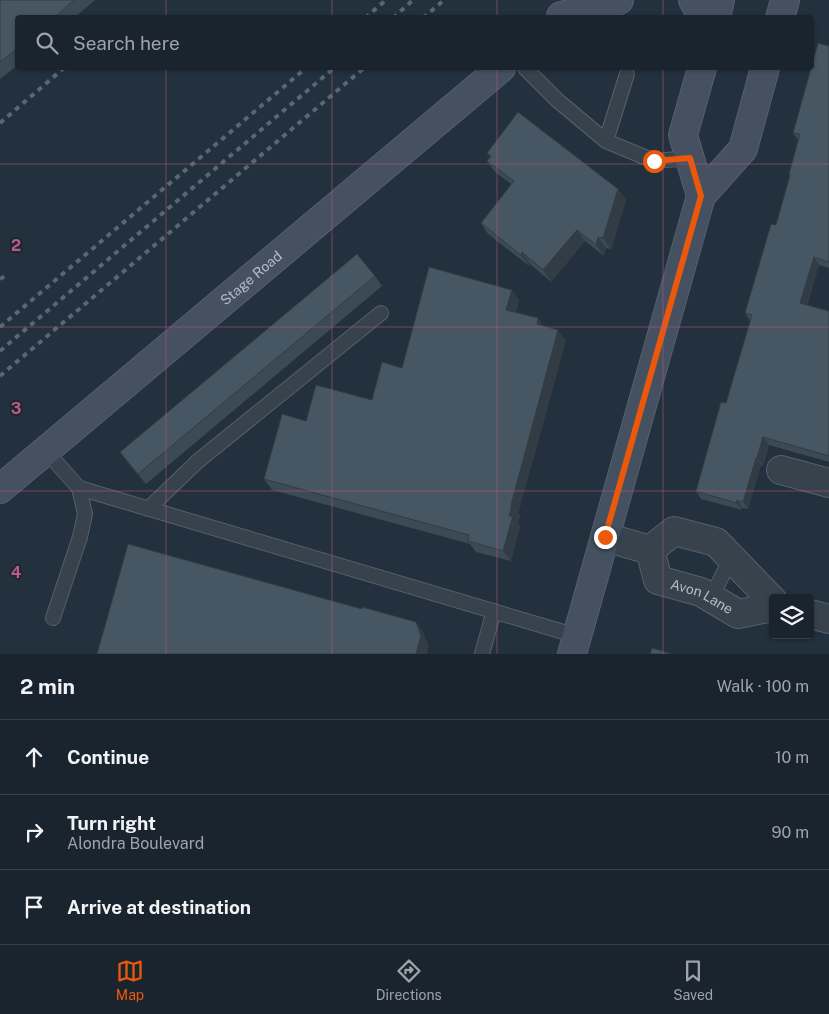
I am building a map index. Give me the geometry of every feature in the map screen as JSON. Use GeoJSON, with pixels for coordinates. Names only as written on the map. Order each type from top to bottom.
{"type":"FeatureCollection","features":[{"type":"Feature","properties":{"kind":"main road"},"geometry":{"type":"LineString","coordinates":[[567,11],[614,3],[619,0]]}},
{"type":"Feature","properties":{"kind":"main road"},"geometry":{"type":"LineString","coordinates":[[693,0],[699,15]]}},
{"type":"Feature","properties":{"kind":"main road"},"geometry":{"type":"LineString","coordinates":[[717,15],[720,0]]}},
{"type":"Feature","properties":{"kind":"main road"},"geometry":{"type":"LineString","coordinates":[[781,15],[785,0]]}},
{"type":"Feature","properties":{"kind":"main road","name":"Stage Road"},"geometry":{"type":"LineString","coordinates":[[0,489],[499,70]]}},
{"type":"Feature","properties":{"kind":"main road"},"geometry":{"type":"LineString","coordinates":[[701,70],[683,136],[701,196]]}},
{"type":"Feature","properties":{"kind":"main road"},"geometry":{"type":"LineString","coordinates":[[574,645],[701,196],[743,149],[765,70]]}},
{"type":"Feature","properties":{"kind":"street"},"geometry":{"type":"LineString","coordinates":[[781,470],[829,483]]}},
{"type":"Feature","properties":{"kind":"street"},"geometry":{"type":"LineString","coordinates":[[605,537],[650,550],[674,531],[716,542],[769,597]]}},
{"type":"Feature","properties":{"kind":"street","name":"Avon Lane"},"geometry":{"type":"LineString","coordinates":[[650,550],[658,580],[701,592],[738,614],[769,608]]}},
{"type":"Feature","properties":{"kind":"street"},"geometry":{"type":"LineString","coordinates":[[814,615],[829,620]]}},
{"type":"Feature","properties":{"kind":"lane"},"geometry":{"type":"LineString","coordinates":[[527,70],[558,100],[606,141],[654,161],[690,158]]}},
{"type":"Feature","properties":{"kind":"lane"},"geometry":{"type":"LineString","coordinates":[[606,141],[627,74]]}},
{"type":"Feature","properties":{"kind":"lane"},"geometry":{"type":"LineString","coordinates":[[148,509],[198,461],[381,313]]}},
{"type":"Feature","properties":{"kind":"lane"},"geometry":{"type":"LineString","coordinates":[[46,451],[79,488],[85,514],[80,538],[53,618]]}},
{"type":"Feature","properties":{"kind":"lane"},"geometry":{"type":"LineString","coordinates":[[79,488],[494,611],[574,645]]}},
{"type":"Feature","properties":{"kind":"lane"},"geometry":{"type":"LineString","coordinates":[[711,598],[731,558]]}},
{"type":"Feature","properties":{"kind":"lane"},"geometry":{"type":"LineString","coordinates":[[482,654],[494,611]]}},
{"type":"Feature","properties":{"kind":"building"},"geometry":{"type":"Polygon","coordinates":[[[0,0],[74,0],[57,15],[15,15],[15,50],[0,62],[0,0]]]}},
{"type":"Feature","properties":{"kind":"building"},"geometry":{"type":"Polygon","coordinates":[[[818,43],[829,46],[829,262],[814,257],[800,303],[829,311],[829,456],[763,437],[743,502],[737,500],[736,503],[696,491],[721,402],[726,403],[752,315],[745,313],[771,224],[776,225],[790,175],[800,134],[793,133],[810,70],[814,70],[814,57],[818,43]]]}},
{"type":"Feature","properties":{"kind":"building"},"geometry":{"type":"Polygon","coordinates":[[[518,112],[618,189],[603,238],[598,237],[596,245],[577,230],[543,270],[522,252],[521,255],[481,223],[514,181],[487,161],[491,156],[487,153],[518,112]]]}},
{"type":"Feature","properties":{"kind":"building"},"geometry":{"type":"Polygon","coordinates":[[[357,254],[375,276],[138,474],[120,452],[357,254]]]}},
{"type":"Feature","properties":{"kind":"building"},"geometry":{"type":"Polygon","coordinates":[[[429,267],[512,290],[506,310],[538,318],[537,324],[558,330],[511,505],[509,516],[513,516],[503,551],[468,541],[469,535],[264,479],[282,414],[306,421],[316,385],[372,400],[382,362],[402,368],[429,267]]]}},
{"type":"Feature","properties":{"kind":"building"},"geometry":{"type":"Polygon","coordinates":[[[128,544],[362,609],[362,607],[416,622],[421,636],[416,654],[97,654],[128,544]]]}},
{"type":"Feature","properties":{"kind":"building"},"geometry":{"type":"Polygon","coordinates":[[[652,648],[672,654],[650,654],[652,648]]]}},
{"type":"Feature","properties":{"kind":"railway"},"geometry":{"type":"LineString","coordinates":[[368,15],[386,0]]}},
{"type":"Feature","properties":{"kind":"railway"},"geometry":{"type":"LineString","coordinates":[[396,15],[413,0]]}},
{"type":"Feature","properties":{"kind":"railway"},"geometry":{"type":"LineString","coordinates":[[426,15],[444,0]]}},
{"type":"Feature","properties":{"kind":"railway"},"geometry":{"type":"LineString","coordinates":[[0,123],[62,70]]}},
{"type":"Feature","properties":{"kind":"railway"},"geometry":{"type":"LineString","coordinates":[[0,327],[304,70]]}},
{"type":"Feature","properties":{"kind":"railway"},"geometry":{"type":"LineString","coordinates":[[0,351],[332,70]]}},
{"type":"Feature","properties":{"kind":"railway"},"geometry":{"type":"LineString","coordinates":[[0,376],[362,70]]}},
{"type":"Feature","properties":{"kind":"railway"},"geometry":{"type":"LineString","coordinates":[[0,279],[8,274]]}},
{"type":"Feature","properties":{"kind":"route"},"geometry":{"type":"LineString","coordinates":[[605,537],[701,196],[690,158],[654,161]]}}]}
